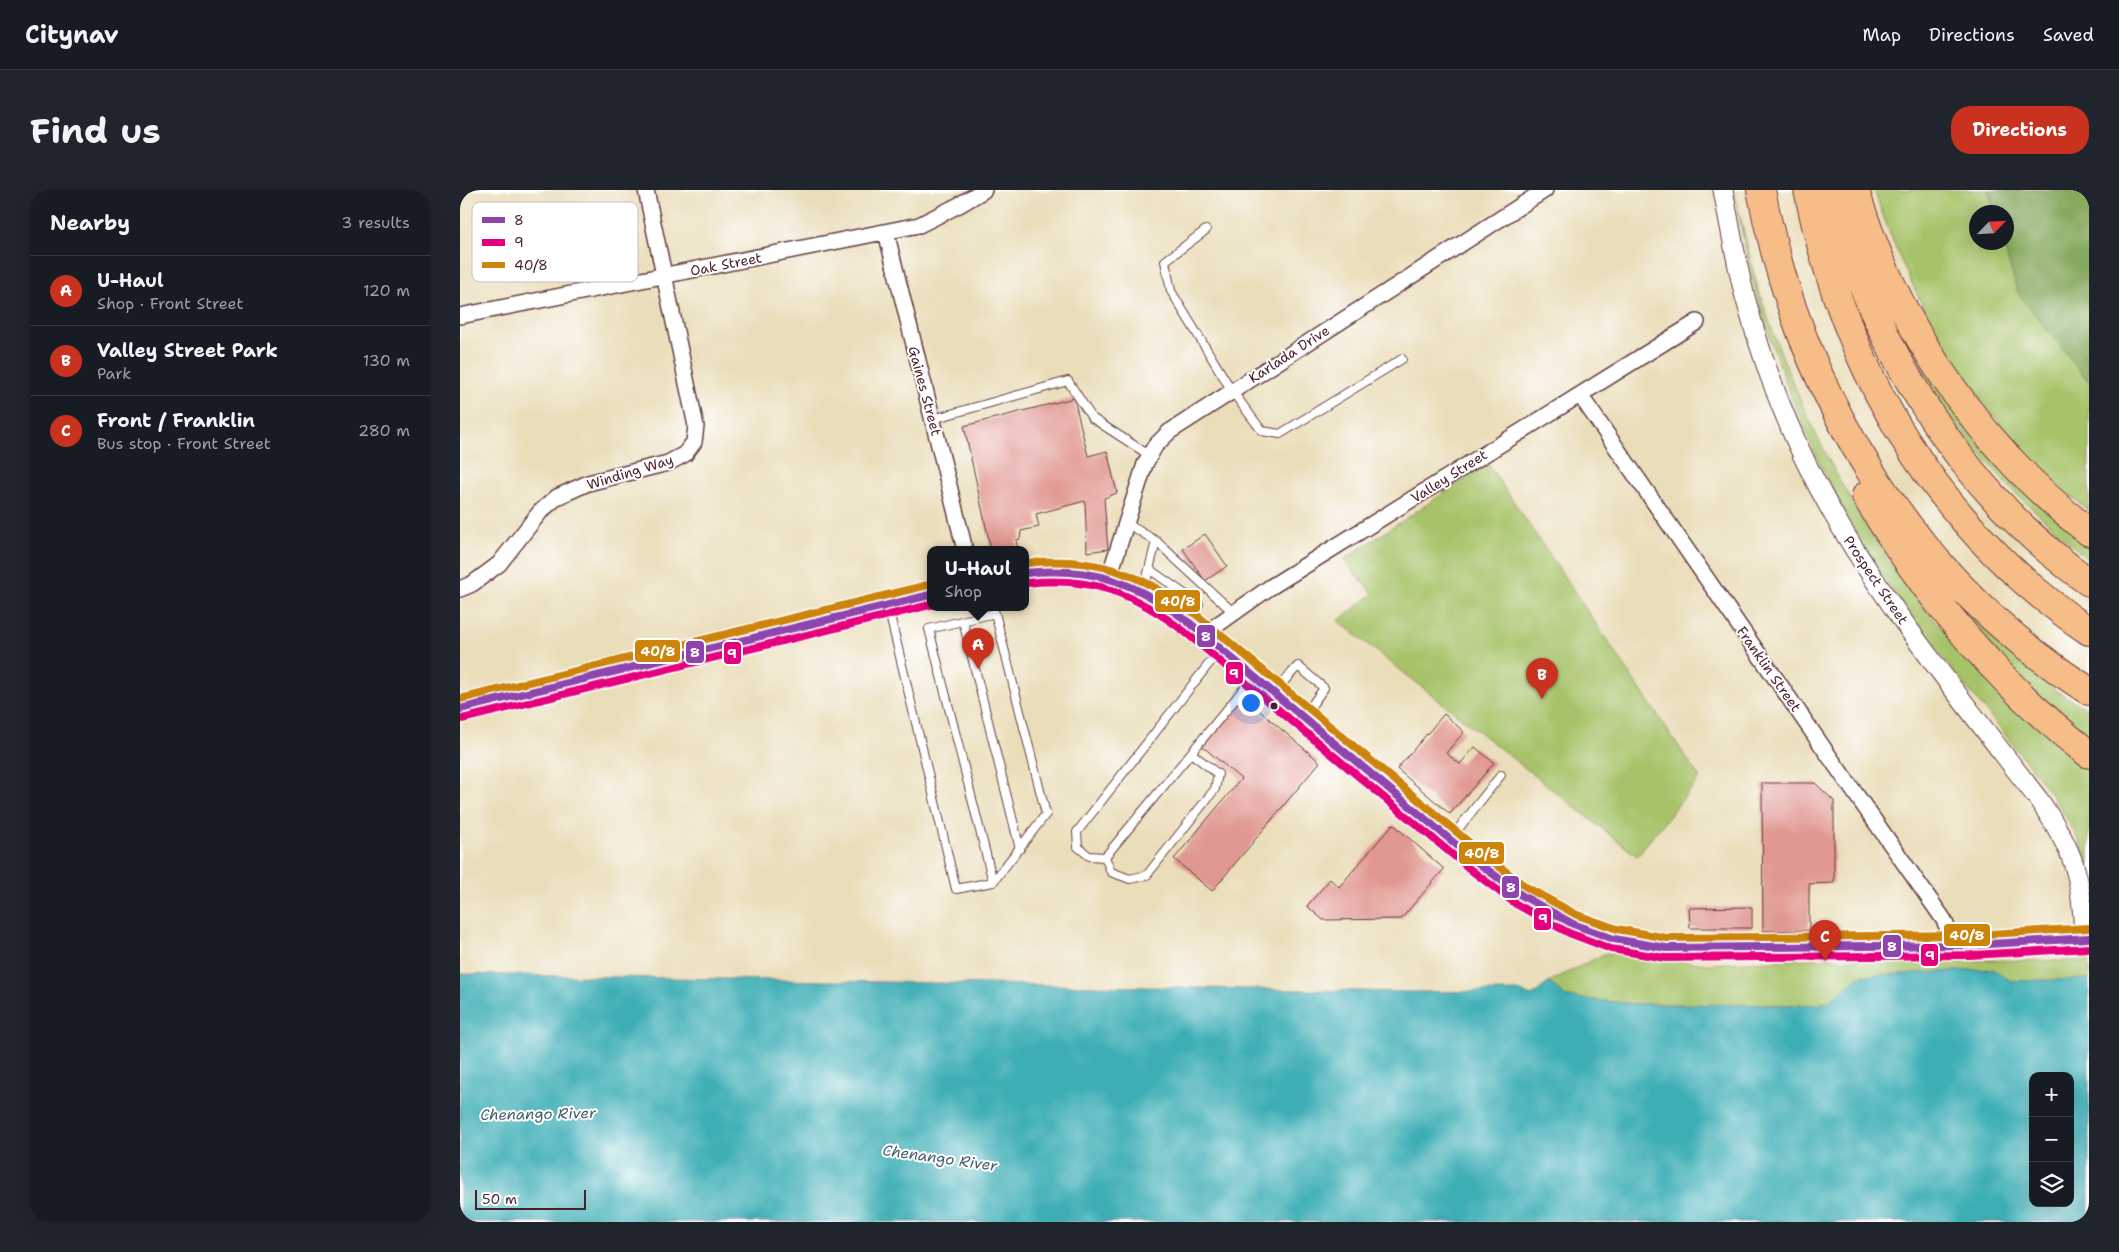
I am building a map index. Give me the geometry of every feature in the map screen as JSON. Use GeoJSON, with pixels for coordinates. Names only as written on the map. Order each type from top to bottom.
{"type":"FeatureCollection","features":[{"type":"Feature","properties":{"kind":"highway"},"geometry":{"type":"LineString","coordinates":[[1761,190],[1776,257],[1812,386],[1823,415],[1848,463],[1893,539],[1937,599],[1994,667],[2028,701],[2089,754]]}},
{"type":"Feature","properties":{"kind":"highway"},"geometry":{"type":"LineString","coordinates":[[1808,190],[1826,266],[1846,324],[1869,377],[1905,442],[1932,480],[1980,538],[2032,588],[2089,631]]}},
{"type":"Feature","properties":{"kind":"highway"},"geometry":{"type":"LineString","coordinates":[[1833,190],[1847,240],[1868,298],[1895,355],[1925,407],[1963,459],[1990,490],[2056,556],[2089,582]]}},
{"type":"Feature","properties":{"kind":"highway"},"geometry":{"type":"LineString","coordinates":[[1855,190],[1876,248],[1898,298],[1954,390],[1990,437],[2029,480],[2089,532]]}},
{"type":"Feature","properties":{"kind":"highway"},"geometry":{"type":"LineString","coordinates":[[1791,310],[1811,362],[1848,436],[1879,484],[1914,532],[1951,575],[2002,625],[2029,648],[2089,691]]}},
{"type":"Feature","properties":{"kind":"main road"},"geometry":{"type":"LineString","coordinates":[[1029,573],[1055,570],[1109,577],[1144,592],[1202,628],[1273,693],[1450,840],[1521,895],[1573,924],[1614,939],[1666,948],[1952,945],[2086,938]]}},
{"type":"Feature","properties":{"kind":"main road"},"geometry":{"type":"LineString","coordinates":[[460,709],[927,596]]}},
{"type":"Feature","properties":{"kind":"street","name":"Winding Way"},"geometry":{"type":"LineString","coordinates":[[460,589],[472,584],[499,564],[540,512],[557,497],[588,483],[668,463],[685,454],[694,442],[696,426],[646,190]]}},
{"type":"Feature","properties":{"kind":"street","name":"Oak Street"},"geometry":{"type":"LineString","coordinates":[[638,281],[919,225],[984,190]]}},
{"type":"Feature","properties":{"kind":"street","name":"Karlada Drive"},"geometry":{"type":"LineString","coordinates":[[1109,577],[1145,464],[1149,455],[1169,432],[1545,190]]}},
{"type":"Feature","properties":{"kind":"street","name":"Prospect Street"},"geometry":{"type":"LineString","coordinates":[[1723,190],[1746,298],[1763,354],[1808,464],[1844,532],[1880,589],[2039,800],[2062,834],[2079,882],[2086,938]]}},
{"type":"Feature","properties":{"kind":"street","name":"Gaines Street"},"geometry":{"type":"LineString","coordinates":[[886,232],[964,546]]}},
{"type":"Feature","properties":{"kind":"street","name":"Oak Street"},"geometry":{"type":"LineString","coordinates":[[460,316],[633,282]]}},
{"type":"Feature","properties":{"kind":"street","name":"Valley Street"},"geometry":{"type":"LineString","coordinates":[[1202,628],[1234,613],[1269,588],[1697,322]]}},
{"type":"Feature","properties":{"kind":"street","name":"Franklin Street"},"geometry":{"type":"LineString","coordinates":[[1580,395],[1817,740],[1944,920],[1952,945]]}},
{"type":"Feature","properties":{"kind":"lane"},"geometry":{"type":"LineString","coordinates":[[1206,230],[1165,261],[1171,291],[1232,391],[1262,431],[1280,434],[1402,359]]}},
{"type":"Feature","properties":{"kind":"lane"},"geometry":{"type":"LineString","coordinates":[[933,419],[1068,381],[1092,418],[1149,455]]}},
{"type":"Feature","properties":{"kind":"lane"},"geometry":{"type":"LineString","coordinates":[[1126,523],[1156,541],[1234,613]]}},
{"type":"Feature","properties":{"kind":"lane"},"geometry":{"type":"LineString","coordinates":[[1144,592],[1156,541]]}},
{"type":"Feature","properties":{"kind":"lane"},"geometry":{"type":"LineString","coordinates":[[1149,569],[1202,628]]}},
{"type":"Feature","properties":{"kind":"lane"},"geometry":{"type":"LineString","coordinates":[[1105,858],[1088,856],[1078,847],[1078,832],[1202,628],[1209,591]]}},
{"type":"Feature","properties":{"kind":"lane"},"geometry":{"type":"LineString","coordinates":[[888,605],[956,889],[993,882],[1046,814],[995,613],[929,629],[993,882]]}},
{"type":"Feature","properties":{"kind":"lane"},"geometry":{"type":"LineString","coordinates":[[963,621],[1020,849]]}},
{"type":"Feature","properties":{"kind":"lane"},"geometry":{"type":"LineString","coordinates":[[1273,693],[1298,666],[1324,688],[1302,717]]}},
{"type":"Feature","properties":{"kind":"lane"},"geometry":{"type":"LineString","coordinates":[[1105,858],[1254,677]]}},
{"type":"Feature","properties":{"kind":"lane"},"geometry":{"type":"LineString","coordinates":[[1105,858],[1111,872],[1130,879],[1147,875],[1215,789],[1218,774],[1191,753]]}},
{"type":"Feature","properties":{"kind":"lane"},"geometry":{"type":"LineString","coordinates":[[1450,840],[1501,776]]}},
{"type":"Feature","properties":{"kind":"green space"},"geometry":{"type":"Polygon","coordinates":[[[1874,190],[2089,190],[2089,511],[2052,479],[2018,444],[1987,407],[1958,367],[1910,281],[1874,190]]]}},
{"type":"Feature","properties":{"kind":"green space"},"geometry":{"type":"Polygon","coordinates":[[[1988,190],[2089,190],[2089,382],[2018,293],[2005,250],[2014,250],[2014,205],[1993,205],[1988,190]]]}},
{"type":"Feature","properties":{"kind":"green space"},"geometry":{"type":"Polygon","coordinates":[[[1734,193],[1759,292],[1792,382],[1827,456],[1867,527],[1917,599],[1963,652],[2033,722],[2089,770],[2089,867],[2067,818],[2057,803],[2000,728],[1914,621],[1878,569],[1837,499],[1803,425],[1774,349],[1753,281],[1734,193]]]}},
{"type":"Feature","properties":{"kind":"green space"},"geometry":{"type":"Polygon","coordinates":[[[1918,360],[2089,544],[2089,561],[2009,487],[1946,412],[1918,360]]]}},
{"type":"Feature","properties":{"kind":"green space"},"geometry":{"type":"Polygon","coordinates":[[[1488,464],[1700,778],[1637,856],[1338,621],[1373,594],[1343,560],[1488,464]]]}},
{"type":"Feature","properties":{"kind":"green space"},"geometry":{"type":"Polygon","coordinates":[[[1958,609],[1964,611],[2056,691],[2089,710],[2089,745],[2069,732],[1958,609]]]}},
{"type":"Feature","properties":{"kind":"green space"},"geometry":{"type":"Polygon","coordinates":[[[1606,953],[1707,964],[1813,959],[2089,961],[2089,979],[2011,981],[1993,969],[1860,976],[1831,1000],[1816,1005],[1634,1004],[1566,997],[1549,982],[1606,953]]]}},
{"type":"Feature","properties":{"kind":"water","name":"Chenango River"},"geometry":{"type":"Polygon","coordinates":[[[1993,969],[2011,981],[2089,979],[2089,1222],[460,1222],[460,974],[1411,992],[1518,991],[1532,996],[1549,982],[1566,997],[1634,1004],[1816,1005],[1831,1000],[1860,976],[1993,969]]]}},
{"type":"Feature","properties":{"kind":"building"},"geometry":{"type":"Polygon","coordinates":[[[1074,398],[1088,456],[1107,451],[1117,493],[1104,498],[1108,549],[1087,552],[1085,501],[1036,514],[1039,527],[1021,531],[1020,539],[1016,540],[1017,546],[990,546],[964,426],[1074,398]]]}},
{"type":"Feature","properties":{"kind":"building"},"geometry":{"type":"Polygon","coordinates":[[[1205,534],[1227,566],[1205,581],[1183,549],[1205,534]]]}},
{"type":"Feature","properties":{"kind":"building"},"geometry":{"type":"Polygon","coordinates":[[[1243,697],[1320,762],[1212,891],[1174,859],[1241,779],[1202,746],[1243,697]]]}},
{"type":"Feature","properties":{"kind":"building"},"geometry":{"type":"Polygon","coordinates":[[[1444,714],[1464,732],[1446,753],[1460,764],[1475,747],[1494,763],[1450,814],[1397,769],[1444,714]]]}},
{"type":"Feature","properties":{"kind":"building"},"geometry":{"type":"Polygon","coordinates":[[[1762,783],[1815,783],[1834,801],[1834,883],[1809,884],[1809,931],[1763,931],[1762,783]]]}},
{"type":"Feature","properties":{"kind":"building"},"geometry":{"type":"Polygon","coordinates":[[[1393,824],[1444,869],[1401,919],[1323,920],[1307,906],[1330,879],[1339,887],[1393,824]]]}},
{"type":"Feature","properties":{"kind":"building"},"geometry":{"type":"Polygon","coordinates":[[[1752,907],[1752,928],[1690,928],[1689,908],[1752,907]]]}},
{"type":"Feature","properties":{"kind":"transit line","name":"40/8"},"geometry":{"type":"LineString","coordinates":[[1029,563],[1075,562],[1118,571],[1138,579],[1178,601],[1483,854],[1526,887],[1577,915],[1617,929],[1667,938],[1971,935],[2089,928]]}},
{"type":"Feature","properties":{"kind":"transit line","name":"8"},"geometry":{"type":"LineString","coordinates":[[1029,573],[1073,572],[1094,575],[1114,580],[1152,598],[1191,624],[1477,862],[1521,895],[1573,924],[1614,939],[1666,948],[1971,945],[2089,938]]}},
{"type":"Feature","properties":{"kind":"transit line","name":"9"},"geometry":{"type":"LineString","coordinates":[[1029,583],[1050,581],[1092,585],[1130,598],[1166,618],[1471,870],[1516,904],[1569,933],[1611,949],[1665,958],[1971,955],[2089,948]]}},
{"type":"Feature","properties":{"kind":"transit line","name":"40/8"},"geometry":{"type":"LineString","coordinates":[[460,699],[927,585]]}},
{"type":"Feature","properties":{"kind":"transit line","name":"8"},"geometry":{"type":"LineString","coordinates":[[460,709],[927,596]]}},
{"type":"Feature","properties":{"kind":"transit line","name":"9"},"geometry":{"type":"LineString","coordinates":[[462,719],[927,606]]}},
{"type":"Feature","properties":{"kind":"place","name":"U-Haul"},"geometry":{"type":"Point","coordinates":[978,669]}},
{"type":"Feature","properties":{"kind":"place","name":"Valley Street Park"},"geometry":{"type":"Point","coordinates":[1542,699]}},
{"type":"Feature","properties":{"kind":"place","name":"Front / Franklin"},"geometry":{"type":"Point","coordinates":[1825,961]}}]}
